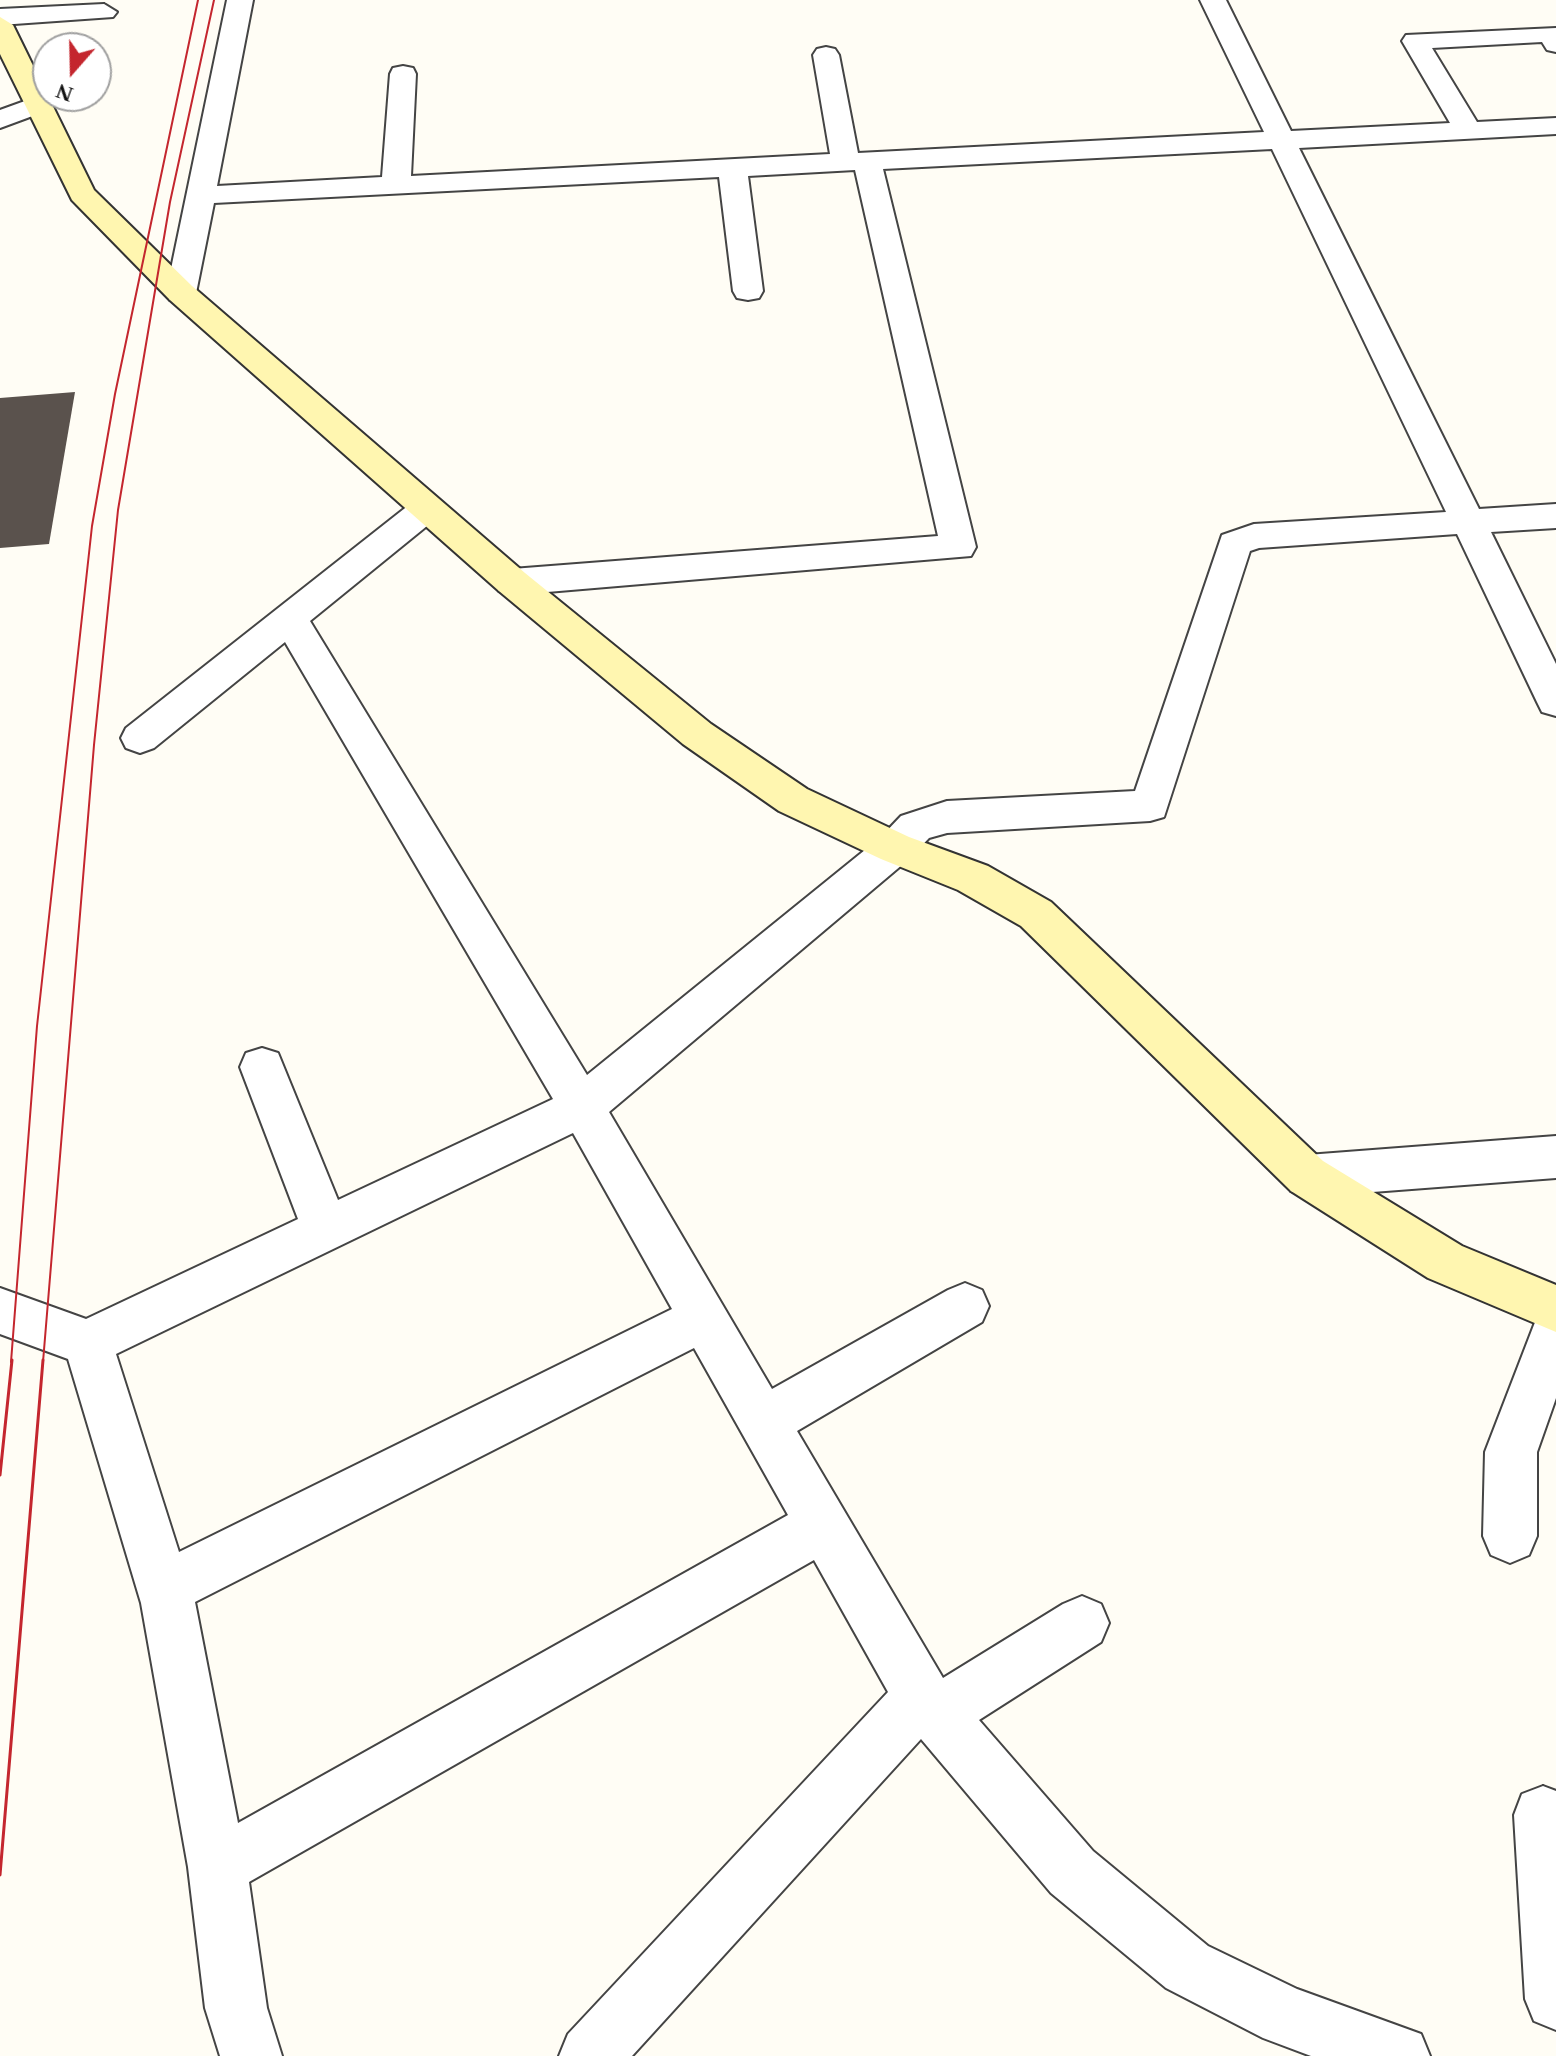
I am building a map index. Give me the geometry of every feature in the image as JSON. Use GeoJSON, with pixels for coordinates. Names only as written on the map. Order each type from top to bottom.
{"type":"FeatureCollection","features":[{"type":"Feature","properties":{"kind":"street"},"geometry":{"type":"LineString","coordinates":[[181,293],[240,0]]}},
{"type":"Feature","properties":{"kind":"street"},"geometry":{"type":"LineString","coordinates":[[1213,0],[1556,702]]}},
{"type":"Feature","properties":{"kind":"street"},"geometry":{"type":"LineString","coordinates":[[0,17],[104,12]]}},
{"type":"Feature","properties":{"kind":"street"},"geometry":{"type":"LineString","coordinates":[[0,25],[32,96]]}},
{"type":"Feature","properties":{"kind":"street"},"geometry":{"type":"LineString","coordinates":[[1468,130],[1415,41],[1549,34],[1556,44]]}},
{"type":"Feature","properties":{"kind":"street"},"geometry":{"type":"LineString","coordinates":[[512,582],[958,547],[826,55]]}},
{"type":"Feature","properties":{"kind":"street"},"geometry":{"type":"LineString","coordinates":[[396,185],[403,74]]}},
{"type":"Feature","properties":{"kind":"street"},"geometry":{"type":"LineString","coordinates":[[0,120],[32,107]]}},
{"type":"Feature","properties":{"kind":"street"},"geometry":{"type":"LineString","coordinates":[[40,112],[82,194],[181,293],[426,509],[697,734],[793,800],[895,848],[973,878],[1036,914],[1307,1176],[1445,1262],[1556,1309]]}},
{"type":"Feature","properties":{"kind":"street"},"geometry":{"type":"LineString","coordinates":[[203,195],[1556,126]]}},
{"type":"Feature","properties":{"kind":"street"},"geometry":{"type":"LineString","coordinates":[[732,167],[748,291]]}},
{"type":"Feature","properties":{"kind":"street"},"geometry":{"type":"LineString","coordinates":[[140,738],[426,509]]}},
{"type":"Feature","properties":{"kind":"street"},"geometry":{"type":"LineString","coordinates":[[0,1311],[88,1343],[582,1107],[895,848],[915,827],[947,817],[1150,806],[1235,544],[1254,536],[1556,516]]}},
{"type":"Feature","properties":{"kind":"street"},"geometry":{"type":"LineString","coordinates":[[291,620],[582,1107],[930,1706],[1072,1872],[1187,1967],[1285,2016],[1399,2056]]}},
{"type":"Feature","properties":{"kind":"street"},"geometry":{"type":"LineString","coordinates":[[262,1067],[326,1229]]}},
{"type":"Feature","properties":{"kind":"street"},"geometry":{"type":"LineString","coordinates":[[1307,1176],[1556,1157]]}},
{"type":"Feature","properties":{"kind":"street"},"geometry":{"type":"LineString","coordinates":[[763,1422],[965,1306]]}},
{"type":"Feature","properties":{"kind":"street"},"geometry":{"type":"LineString","coordinates":[[163,1589],[704,1318]]}},
{"type":"Feature","properties":{"kind":"street"},"geometry":{"type":"LineString","coordinates":[[1510,1536],[1511,1452],[1556,1329]]}},
{"type":"Feature","properties":{"kind":"street"},"geometry":{"type":"LineString","coordinates":[[88,1343],[163,1589],[217,1867],[236,2008],[251,2056]]}},
{"type":"Feature","properties":{"kind":"street"},"geometry":{"type":"LineString","coordinates":[[217,1867],[823,1525]]}},
{"type":"Feature","properties":{"kind":"street"},"geometry":{"type":"LineString","coordinates":[[590,2056],[930,1706],[1082,1623]]}},
{"type":"Feature","properties":{"kind":"street"},"geometry":{"type":"LineString","coordinates":[[1543,1815],[1556,1999]]}},
{"type":"Feature","properties":{"kind":"building"},"geometry":{"type":"Polygon","coordinates":[[[75,392],[49,544],[0,548],[0,398],[75,392]]]}},
{"type":"Feature","properties":{"kind":"tram line"},"geometry":{"type":"LineString","coordinates":[[11,1362],[37,1026],[92,526],[115,394],[198,0]]}},
{"type":"Feature","properties":{"kind":"tram line"},"geometry":{"type":"LineString","coordinates":[[43,1362],[94,745],[118,510],[170,202],[214,0]]}},
{"type":"Feature","properties":{"kind":"tram line"},"geometry":{"type":"LineString","coordinates":[[0,1475],[12,1360]]}},
{"type":"Feature","properties":{"kind":"tram line"},"geometry":{"type":"LineString","coordinates":[[0,1875],[43,1360]]}}]}
